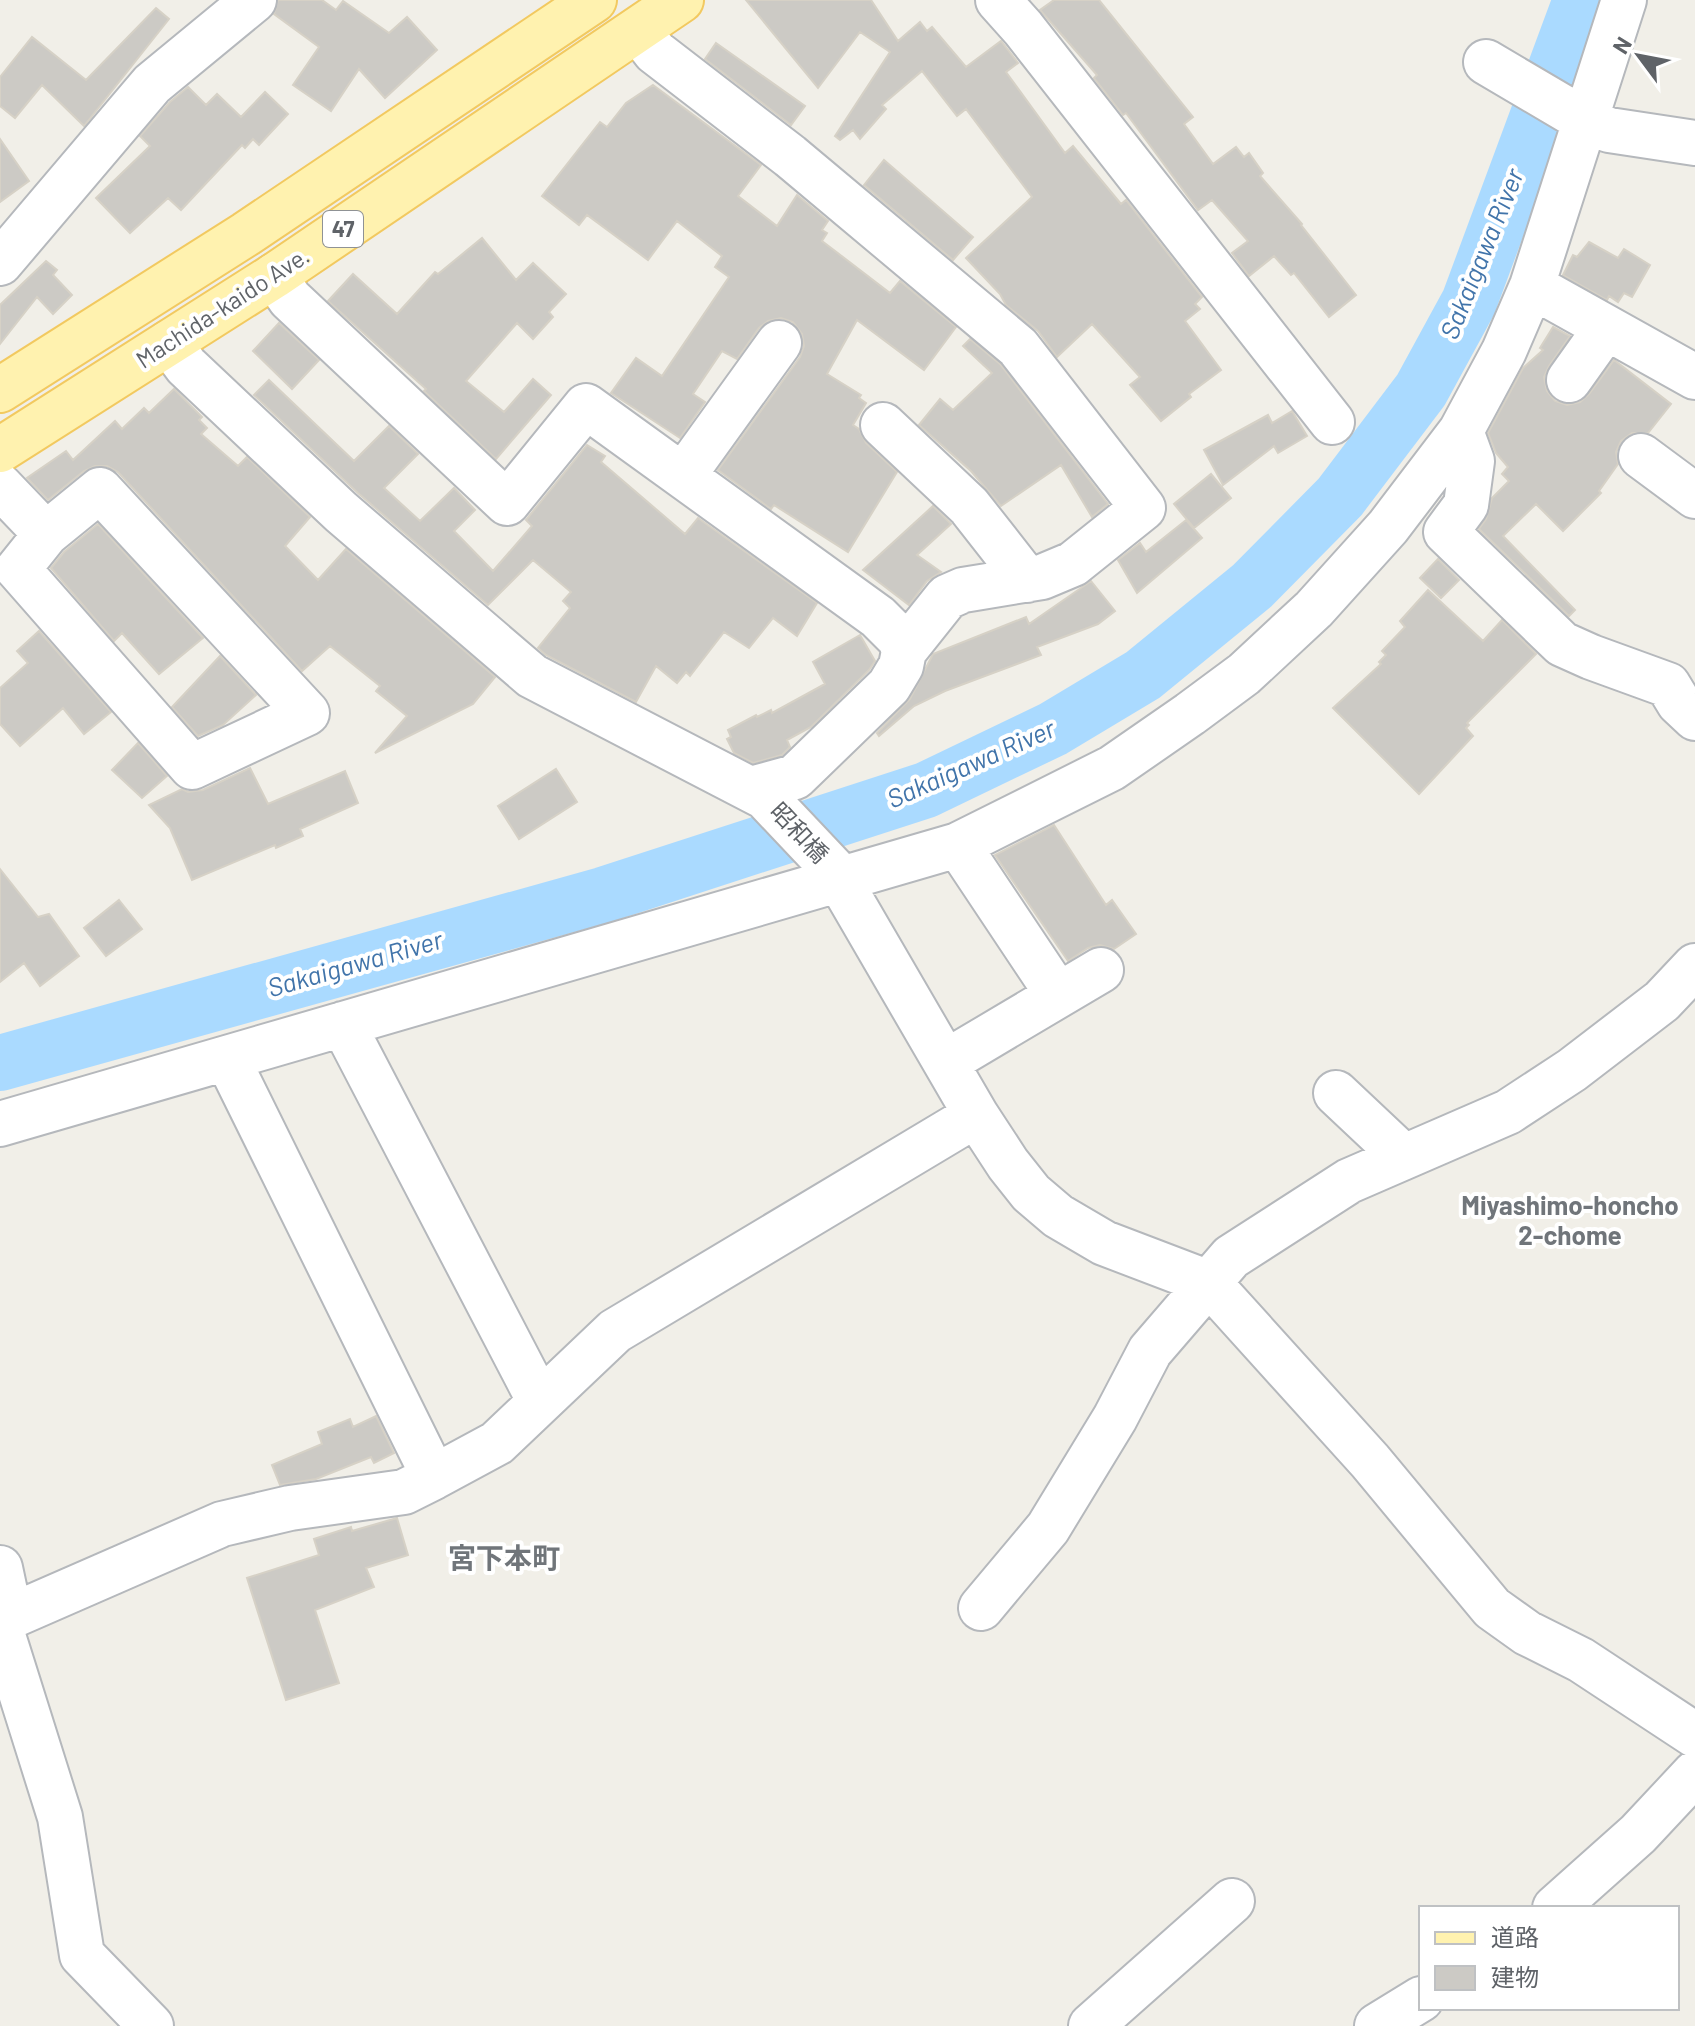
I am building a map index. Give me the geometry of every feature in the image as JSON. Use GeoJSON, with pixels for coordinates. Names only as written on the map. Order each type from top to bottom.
{"type":"FeatureCollection","features":[{"type":"Feature","properties":{"kind":"main road","name":"Machida-kaido Ave."},"geometry":{"type":"LineString","coordinates":[[0,390],[259,226],[594,0]]}},
{"type":"Feature","properties":{"kind":"main road","name":"Machida-kaido Ave."},"geometry":{"type":"LineString","coordinates":[[0,450],[274,276],[681,0]]}},
{"type":"Feature","properties":{"kind":"street"},"geometry":{"type":"LineString","coordinates":[[0,263],[152,84],[254,0]]}},
{"type":"Feature","properties":{"kind":"street"},"geometry":{"type":"LineString","coordinates":[[998,0],[1332,422]]}},
{"type":"Feature","properties":{"kind":"street"},"geometry":{"type":"LineString","coordinates":[[0,1124],[343,1024],[836,874],[958,845],[1112,768],[1244,674],[1314,609],[1388,527],[1461,431],[1504,351],[1532,286],[1582,118],[1624,0]]}},
{"type":"Feature","properties":{"kind":"street"},"geometry":{"type":"LineString","coordinates":[[638,30],[655,52],[778,146],[1018,347],[1143,508],[1073,564],[1042,577],[963,590],[947,597],[904,651],[901,666],[889,686],[770,788]]}},
{"type":"Feature","properties":{"kind":"street"},"geometry":{"type":"LineString","coordinates":[[1495,68],[1609,130],[1695,143]]}},
{"type":"Feature","properties":{"kind":"street"},"geometry":{"type":"LineString","coordinates":[[274,276],[290,299],[507,503],[586,406],[878,617],[900,639],[904,651]]}},
{"type":"Feature","properties":{"kind":"street"},"geometry":{"type":"LineString","coordinates":[[1532,286],[1695,377]]}},
{"type":"Feature","properties":{"kind":"street"},"geometry":{"type":"LineString","coordinates":[[1569,380],[1606,328]]}},
{"type":"Feature","properties":{"kind":"street","name":"昭和橋"},"geometry":{"type":"LineString","coordinates":[[169,343],[186,366],[341,512],[532,676],[770,788],[836,874],[976,1115],[1031,1193],[1058,1216],[1104,1243],[1209,1283]]}},
{"type":"Feature","properties":{"kind":"street"},"geometry":{"type":"LineString","coordinates":[[683,476],[779,343]]}},
{"type":"Feature","properties":{"kind":"street"},"geometry":{"type":"LineString","coordinates":[[883,425],[969,506],[1027,580]]}},
{"type":"Feature","properties":{"kind":"street"},"geometry":{"type":"LineString","coordinates":[[1461,431],[1472,461],[1466,505],[1446,532],[1562,644],[1668,685],[1679,703],[1695,718]]}},
{"type":"Feature","properties":{"kind":"street"},"geometry":{"type":"LineString","coordinates":[[1641,456],[1690,480]]}},
{"type":"Feature","properties":{"kind":"street"},"geometry":{"type":"LineString","coordinates":[[0,486],[46,534]]}},
{"type":"Feature","properties":{"kind":"street"},"geometry":{"type":"LineString","coordinates":[[100,490],[307,713],[192,767],[18,569],[46,534],[100,490]]}},
{"type":"Feature","properties":{"kind":"street"},"geometry":{"type":"LineString","coordinates":[[958,845],[1058,995]]}},
{"type":"Feature","properties":{"kind":"street"},"geometry":{"type":"LineString","coordinates":[[981,1608],[1048,1528],[1115,1418],[1150,1351],[1231,1257],[1349,1181],[1508,1112],[1572,1070],[1662,1001],[1695,966]]}},
{"type":"Feature","properties":{"kind":"street"},"geometry":{"type":"LineString","coordinates":[[946,1062],[1101,970]]}},
{"type":"Feature","properties":{"kind":"street"},"geometry":{"type":"LineString","coordinates":[[343,1024],[540,1402]]}},
{"type":"Feature","properties":{"kind":"street"},"geometry":{"type":"LineString","coordinates":[[227,1058],[434,1477]]}},
{"type":"Feature","properties":{"kind":"street"},"geometry":{"type":"LineString","coordinates":[[1336,1093],[1404,1157]]}},
{"type":"Feature","properties":{"kind":"street"},"geometry":{"type":"LineString","coordinates":[[3,1620],[222,1524],[290,1508],[404,1492],[434,1477],[497,1443],[615,1331],[976,1115]]}},
{"type":"Feature","properties":{"kind":"street"},"geometry":{"type":"LineString","coordinates":[[1209,1283],[1370,1461],[1492,1608],[1527,1633],[1581,1660],[1695,1735]]}},
{"type":"Feature","properties":{"kind":"street"},"geometry":{"type":"LineString","coordinates":[[0,1568],[3,1620],[60,1817],[82,1955],[151,2026]]}},
{"type":"Feature","properties":{"kind":"street"},"geometry":{"type":"LineString","coordinates":[[1557,1906],[1638,1834],[1695,1773]]}},
{"type":"Feature","properties":{"kind":"street"},"geometry":{"type":"LineString","coordinates":[[1091,2026],[1232,1901]]}},
{"type":"Feature","properties":{"kind":"street"},"geometry":{"type":"LineString","coordinates":[[1377,2026],[1419,2000]]}},
{"type":"Feature","properties":{"kind":"building"},"geometry":{"type":"Polygon","coordinates":[[[278,0],[322,0],[336,10],[343,1],[389,33],[407,17],[437,50],[385,98],[359,69],[331,111],[293,85],[319,47],[274,14],[278,0]]]}},
{"type":"Feature","properties":{"kind":"building"},"geometry":{"type":"Polygon","coordinates":[[[746,0],[871,0],[898,41],[920,22],[927,31],[932,27],[966,67],[1001,41],[1018,63],[1006,72],[1065,153],[1073,146],[1121,204],[1126,200],[1202,297],[1195,304],[1200,309],[1185,321],[1221,370],[1189,394],[1191,397],[1161,421],[1130,385],[1140,377],[1092,324],[1057,357],[1038,331],[1006,305],[1000,294],[966,258],[1032,197],[966,109],[957,116],[922,71],[882,105],[886,109],[860,139],[853,130],[840,140],[835,136],[890,52],[860,32],[818,88],[746,0]]]}},
{"type":"Feature","properties":{"kind":"building"},"geometry":{"type":"Polygon","coordinates":[[[1054,0],[1099,0],[1193,117],[1184,124],[1213,164],[1236,147],[1244,157],[1249,153],[1263,173],[1260,176],[1302,224],[1356,295],[1329,317],[1294,273],[1291,275],[1274,256],[1249,276],[1232,253],[1248,241],[1212,200],[1198,210],[1126,113],[1123,115],[1094,78],[1097,75],[1040,10],[1054,0]]]}},
{"type":"Feature","properties":{"kind":"building"},"geometry":{"type":"Polygon","coordinates":[[[156,8],[169,19],[84,126],[42,85],[15,118],[0,106],[0,77],[32,37],[86,80],[156,8]]]}},
{"type":"Feature","properties":{"kind":"building"},"geometry":{"type":"Polygon","coordinates":[[[716,43],[805,106],[791,125],[705,59],[716,43]]]}},
{"type":"Feature","properties":{"kind":"building"},"geometry":{"type":"Polygon","coordinates":[[[653,85],[761,165],[738,196],[777,226],[797,195],[828,221],[822,230],[827,233],[822,241],[890,293],[900,281],[956,327],[924,370],[857,320],[827,374],[861,395],[859,398],[866,403],[853,425],[859,429],[866,443],[897,472],[848,552],[774,505],[771,509],[718,470],[800,357],[804,346],[802,334],[793,322],[781,318],[768,321],[759,328],[737,359],[722,351],[693,394],[705,402],[680,438],[611,393],[636,358],[662,376],[729,277],[715,267],[722,256],[677,221],[648,260],[587,215],[579,225],[542,196],[600,122],[607,127],[626,103],[653,85]]]}},
{"type":"Feature","properties":{"kind":"building"},"geometry":{"type":"Polygon","coordinates":[[[188,87],[206,105],[217,94],[241,117],[265,92],[288,114],[259,145],[253,139],[245,148],[242,145],[181,210],[168,198],[130,233],[96,198],[150,146],[140,136],[188,87]]]}},
{"type":"Feature","properties":{"kind":"building"},"geometry":{"type":"Polygon","coordinates":[[[0,139],[29,181],[0,202],[0,139]]]}},
{"type":"Feature","properties":{"kind":"building"},"geometry":{"type":"Polygon","coordinates":[[[884,160],[973,237],[953,260],[864,185],[884,160]]]}},
{"type":"Feature","properties":{"kind":"building"},"geometry":{"type":"Polygon","coordinates":[[[482,238],[516,280],[533,263],[566,294],[549,312],[553,317],[533,339],[517,323],[466,381],[504,412],[533,379],[551,395],[496,459],[424,391],[426,389],[328,301],[353,274],[397,314],[435,272],[438,274],[482,238]]]}},
{"type":"Feature","properties":{"kind":"building"},"geometry":{"type":"Polygon","coordinates":[[[1589,242],[1618,258],[1624,249],[1650,265],[1632,297],[1624,293],[1618,302],[1609,296],[1607,300],[1563,275],[1573,255],[1577,257],[1589,242]]]}},
{"type":"Feature","properties":{"kind":"building"},"geometry":{"type":"Polygon","coordinates":[[[46,261],[57,270],[53,275],[72,295],[53,314],[37,297],[0,344],[0,305],[46,261]]]}},
{"type":"Feature","properties":{"kind":"building"},"geometry":{"type":"Polygon","coordinates":[[[279,323],[319,360],[292,389],[253,351],[279,323]]]}},
{"type":"Feature","properties":{"kind":"building"},"geometry":{"type":"Polygon","coordinates":[[[1553,327],[1570,336],[1544,377],[1547,391],[1555,401],[1567,405],[1580,402],[1614,360],[1671,404],[1648,433],[1632,433],[1621,441],[1616,452],[1618,464],[1599,491],[1601,493],[1563,531],[1536,504],[1503,536],[1575,610],[1569,616],[1479,529],[1486,519],[1492,498],[1509,481],[1502,474],[1508,467],[1496,453],[1488,433],[1523,368],[1543,350],[1540,348],[1553,327]]]}},
{"type":"Feature","properties":{"kind":"building"},"geometry":{"type":"Polygon","coordinates":[[[970,339],[1000,364],[1108,504],[1092,517],[1061,465],[1001,506],[971,471],[919,425],[940,399],[953,410],[992,373],[963,346],[970,339]]]}},
{"type":"Feature","properties":{"kind":"building"},"geometry":{"type":"Polygon","coordinates":[[[269,380],[354,461],[389,426],[418,454],[384,488],[420,521],[454,488],[475,510],[454,531],[493,571],[532,526],[526,520],[587,445],[605,456],[601,462],[685,534],[698,518],[817,603],[797,636],[773,618],[749,648],[724,632],[690,676],[686,672],[677,683],[656,666],[636,702],[538,648],[570,608],[563,601],[571,592],[533,560],[488,605],[358,493],[254,395],[269,380]]]}},
{"type":"Feature","properties":{"kind":"building"},"geometry":{"type":"Polygon","coordinates":[[[174,389],[202,417],[199,420],[207,428],[201,434],[238,466],[247,457],[310,517],[285,546],[318,580],[346,549],[495,677],[473,704],[375,753],[407,716],[376,691],[380,686],[330,646],[302,671],[118,472],[107,466],[95,466],[48,500],[27,478],[66,451],[73,460],[115,421],[122,429],[144,408],[149,413],[174,389]]]}},
{"type":"Feature","properties":{"kind":"building"},"geometry":{"type":"Polygon","coordinates":[[[1292,411],[1307,436],[1278,453],[1274,446],[1223,485],[1204,450],[1268,415],[1272,423],[1292,411]]]}},
{"type":"Feature","properties":{"kind":"building"},"geometry":{"type":"Polygon","coordinates":[[[1211,474],[1231,498],[1194,528],[1174,504],[1211,474]]]}},
{"type":"Feature","properties":{"kind":"building"},"geometry":{"type":"Polygon","coordinates":[[[933,506],[951,524],[917,555],[941,572],[927,581],[909,605],[863,570],[933,506]]]}},
{"type":"Feature","properties":{"kind":"building"},"geometry":{"type":"Polygon","coordinates":[[[1186,520],[1202,538],[1137,593],[1118,560],[1140,543],[1146,552],[1186,520]]]}},
{"type":"Feature","properties":{"kind":"building"},"geometry":{"type":"Polygon","coordinates":[[[98,524],[203,638],[159,674],[122,633],[114,641],[51,568],[64,552],[98,524]]]}},
{"type":"Feature","properties":{"kind":"building"},"geometry":{"type":"Polygon","coordinates":[[[1438,559],[1459,580],[1441,598],[1420,578],[1438,559]]]}},
{"type":"Feature","properties":{"kind":"building"},"geometry":{"type":"Polygon","coordinates":[[[1091,581],[1115,611],[1098,624],[1037,647],[1041,655],[914,706],[879,736],[877,733],[910,699],[933,654],[1026,617],[1029,624],[1091,581]]]}},
{"type":"Feature","properties":{"kind":"building"},"geometry":{"type":"Polygon","coordinates":[[[1428,590],[1483,641],[1502,620],[1536,654],[1467,723],[1466,728],[1473,736],[1419,794],[1333,708],[1381,664],[1379,662],[1386,655],[1382,651],[1405,627],[1400,621],[1428,590]]]}},
{"type":"Feature","properties":{"kind":"building"},"geometry":{"type":"Polygon","coordinates":[[[39,631],[111,712],[84,734],[63,708],[20,746],[0,724],[0,688],[28,663],[17,651],[39,631]]]}},
{"type":"Feature","properties":{"kind":"building"},"geometry":{"type":"Polygon","coordinates":[[[860,635],[875,661],[811,727],[787,740],[790,747],[782,755],[753,763],[734,753],[727,739],[731,737],[728,730],[756,715],[771,710],[772,713],[825,684],[813,662],[860,635]]]}},
{"type":"Feature","properties":{"kind":"building"},"geometry":{"type":"Polygon","coordinates":[[[220,656],[256,695],[223,725],[198,736],[172,707],[220,656]]]}},
{"type":"Feature","properties":{"kind":"building"},"geometry":{"type":"Polygon","coordinates":[[[138,743],[167,776],[142,798],[112,770],[138,743]]]}},
{"type":"Feature","properties":{"kind":"building"},"geometry":{"type":"Polygon","coordinates":[[[250,768],[268,804],[345,771],[358,803],[300,829],[303,836],[192,880],[170,828],[149,805],[182,789],[188,792],[203,790],[250,768]]]}},
{"type":"Feature","properties":{"kind":"building"},"geometry":{"type":"Polygon","coordinates":[[[556,769],[577,802],[519,839],[498,806],[556,769]]]}},
{"type":"Feature","properties":{"kind":"building"},"geometry":{"type":"Polygon","coordinates":[[[1054,825],[1106,905],[1112,900],[1136,934],[1114,949],[1100,945],[1088,948],[1068,961],[995,855],[1054,825]]]}},
{"type":"Feature","properties":{"kind":"building"},"geometry":{"type":"Polygon","coordinates":[[[0,869],[38,917],[49,914],[79,956],[40,986],[24,963],[0,982],[0,869]]]}},
{"type":"Feature","properties":{"kind":"building"},"geometry":{"type":"Polygon","coordinates":[[[119,900],[142,929],[106,956],[84,928],[119,900]]]}},
{"type":"Feature","properties":{"kind":"building"},"geometry":{"type":"Polygon","coordinates":[[[376,1416],[394,1453],[374,1463],[371,1457],[316,1479],[280,1485],[272,1465],[322,1444],[318,1432],[350,1419],[353,1427],[376,1416]]]}},
{"type":"Feature","properties":{"kind":"building"},"geometry":{"type":"Polygon","coordinates":[[[397,1518],[408,1555],[366,1568],[374,1587],[315,1610],[339,1683],[286,1700],[247,1578],[319,1555],[314,1539],[351,1527],[352,1531],[397,1518]]]}},
{"type":"Feature","properties":{"kind":"waterway","name":"Sakaigawa River"},"geometry":{"type":"LineString","coordinates":[[0,1063],[603,895],[926,790],[1053,729],[1143,675],[1252,586],[1340,497],[1421,390],[1469,302],[1581,0]]}},
{"type":"Feature","properties":{"kind":"district","name":"Miyashimo-honcho 2-chome"},"geometry":{"type":"Point","coordinates":[1570,1221]}},
{"type":"Feature","properties":{"kind":"district","name":"宮下本町"},"geometry":{"type":"Point","coordinates":[504,1558]}}]}
